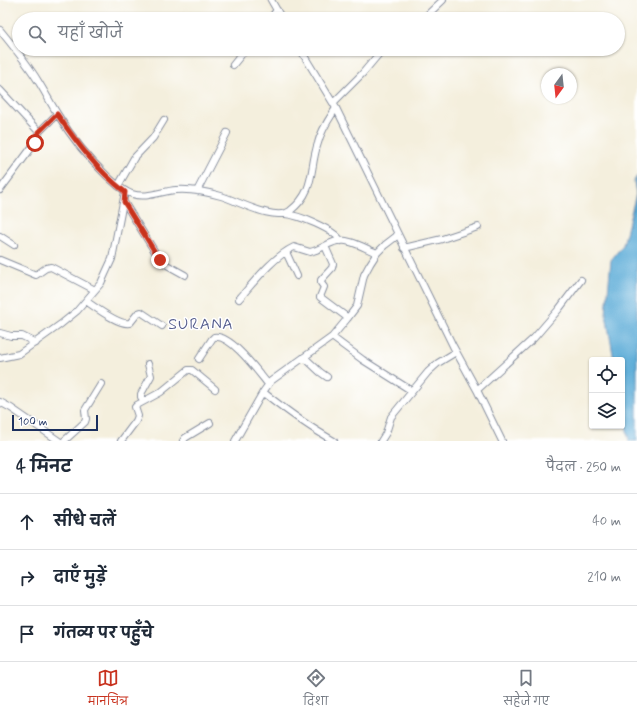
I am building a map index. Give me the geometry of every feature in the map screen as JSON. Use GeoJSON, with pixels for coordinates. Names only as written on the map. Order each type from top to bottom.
{"type":"FeatureCollection","features":[{"type":"Feature","properties":{"kind":"street"},"geometry":{"type":"LineString","coordinates":[[271,0],[277,10]]}},
{"type":"Feature","properties":{"kind":"street"},"geometry":{"type":"LineString","coordinates":[[430,12],[443,0]]}},
{"type":"Feature","properties":{"kind":"street"},"geometry":{"type":"LineString","coordinates":[[0,30],[12,45]]}},
{"type":"Feature","properties":{"kind":"street"},"geometry":{"type":"LineString","coordinates":[[21,56],[39,81],[57,114],[76,143],[100,169],[125,192],[142,196],[176,190],[197,191],[233,200],[271,214],[279,215],[290,211],[300,200],[308,187],[312,176],[315,151],[318,141],[334,105],[377,56]]}},
{"type":"Feature","properties":{"kind":"street"},"geometry":{"type":"LineString","coordinates":[[233,65],[240,56]]}},
{"type":"Feature","properties":{"kind":"street"},"geometry":{"type":"LineString","coordinates":[[304,56],[334,105],[404,248],[502,441]]}},
{"type":"Feature","properties":{"kind":"street"},"geometry":{"type":"LineString","coordinates":[[0,90],[39,132]]}},
{"type":"Feature","properties":{"kind":"street"},"geometry":{"type":"LineString","coordinates":[[0,190],[35,143],[39,132],[57,114]]}},
{"type":"Feature","properties":{"kind":"street"},"geometry":{"type":"LineString","coordinates":[[118,186],[134,158],[153,138],[164,120]]}},
{"type":"Feature","properties":{"kind":"street"},"geometry":{"type":"LineString","coordinates":[[197,191],[227,133]]}},
{"type":"Feature","properties":{"kind":"street"},"geometry":{"type":"LineString","coordinates":[[0,358],[19,354],[36,343],[73,315],[95,290],[107,272],[112,259],[125,192]]}},
{"type":"Feature","properties":{"kind":"street"},"geometry":{"type":"LineString","coordinates":[[124,202],[160,260],[186,275]]}},
{"type":"Feature","properties":{"kind":"street"},"geometry":{"type":"LineString","coordinates":[[285,214],[303,218],[326,229],[337,236],[341,241]]}},
{"type":"Feature","properties":{"kind":"street"},"geometry":{"type":"LineString","coordinates":[[404,248],[442,239],[478,227]]}},
{"type":"Feature","properties":{"kind":"street"},"geometry":{"type":"LineString","coordinates":[[234,441],[268,384],[332,337],[348,318],[356,306],[367,270],[377,253],[398,235]]}},
{"type":"Feature","properties":{"kind":"street"},"geometry":{"type":"LineString","coordinates":[[0,236],[14,245]]}},
{"type":"Feature","properties":{"kind":"street"},"geometry":{"type":"LineString","coordinates":[[239,299],[270,266],[294,247],[310,252],[336,241],[341,241],[352,243],[377,253]]}},
{"type":"Feature","properties":{"kind":"street"},"geometry":{"type":"LineString","coordinates":[[325,246],[333,264],[332,268],[321,280],[324,287],[320,296],[348,318]]}},
{"type":"Feature","properties":{"kind":"street"},"geometry":{"type":"LineString","coordinates":[[286,252],[297,276]]}},
{"type":"Feature","properties":{"kind":"street"},"geometry":{"type":"LineString","coordinates":[[0,260],[36,275],[46,268],[51,267],[95,290]]}},
{"type":"Feature","properties":{"kind":"street"},"geometry":{"type":"LineString","coordinates":[[477,390],[534,338],[581,280]]}},
{"type":"Feature","properties":{"kind":"street"},"geometry":{"type":"LineString","coordinates":[[86,301],[125,324],[130,323],[138,313],[141,312],[162,326]]}},
{"type":"Feature","properties":{"kind":"street"},"geometry":{"type":"LineString","coordinates":[[0,333],[11,336],[22,336],[36,343]]}},
{"type":"Feature","properties":{"kind":"street"},"geometry":{"type":"LineString","coordinates":[[199,358],[214,337],[221,337],[242,354],[268,384]]}},
{"type":"Feature","properties":{"kind":"street"},"geometry":{"type":"LineString","coordinates":[[332,337],[363,360],[412,392]]}},
{"type":"Feature","properties":{"kind":"street"},"geometry":{"type":"LineString","coordinates":[[381,441],[386,433],[391,417],[412,392],[434,366],[456,352]]}},
{"type":"Feature","properties":{"kind":"street"},"geometry":{"type":"LineString","coordinates":[[304,357],[327,377]]}},
{"type":"Feature","properties":{"kind":"street"},"geometry":{"type":"LineString","coordinates":[[144,401],[141,394],[151,376],[148,364]]}},
{"type":"Feature","properties":{"kind":"street"},"geometry":{"type":"LineString","coordinates":[[121,441],[136,421],[138,416],[135,409],[136,406],[161,392],[190,370],[215,389]]}},
{"type":"Feature","properties":{"kind":"street"},"geometry":{"type":"LineString","coordinates":[[64,441],[85,422],[85,410],[101,384]]}},
{"type":"Feature","properties":{"kind":"street"},"geometry":{"type":"LineString","coordinates":[[263,392],[309,427],[334,441]]}},
{"type":"Feature","properties":{"kind":"street"},"geometry":{"type":"LineString","coordinates":[[0,402],[60,441]]}},
{"type":"Feature","properties":{"kind":"street"},"geometry":{"type":"LineString","coordinates":[[183,441],[185,438],[210,423]]}},
{"type":"Feature","properties":{"kind":"water"},"geometry":{"type":"Polygon","coordinates":[[[637,176],[637,441],[629,441],[625,420],[625,357],[613,357],[606,314],[611,260],[623,245],[636,194],[634,181],[637,176]]]}},
{"type":"Feature","properties":{"kind":"district","name":"SURANA"},"geometry":{"type":"Point","coordinates":[201,323]}},
{"type":"Feature","properties":{"kind":"route"},"geometry":{"type":"LineString","coordinates":[[35,143],[39,132],[57,114],[81,149],[125,192],[124,202],[160,260]]}}]}
